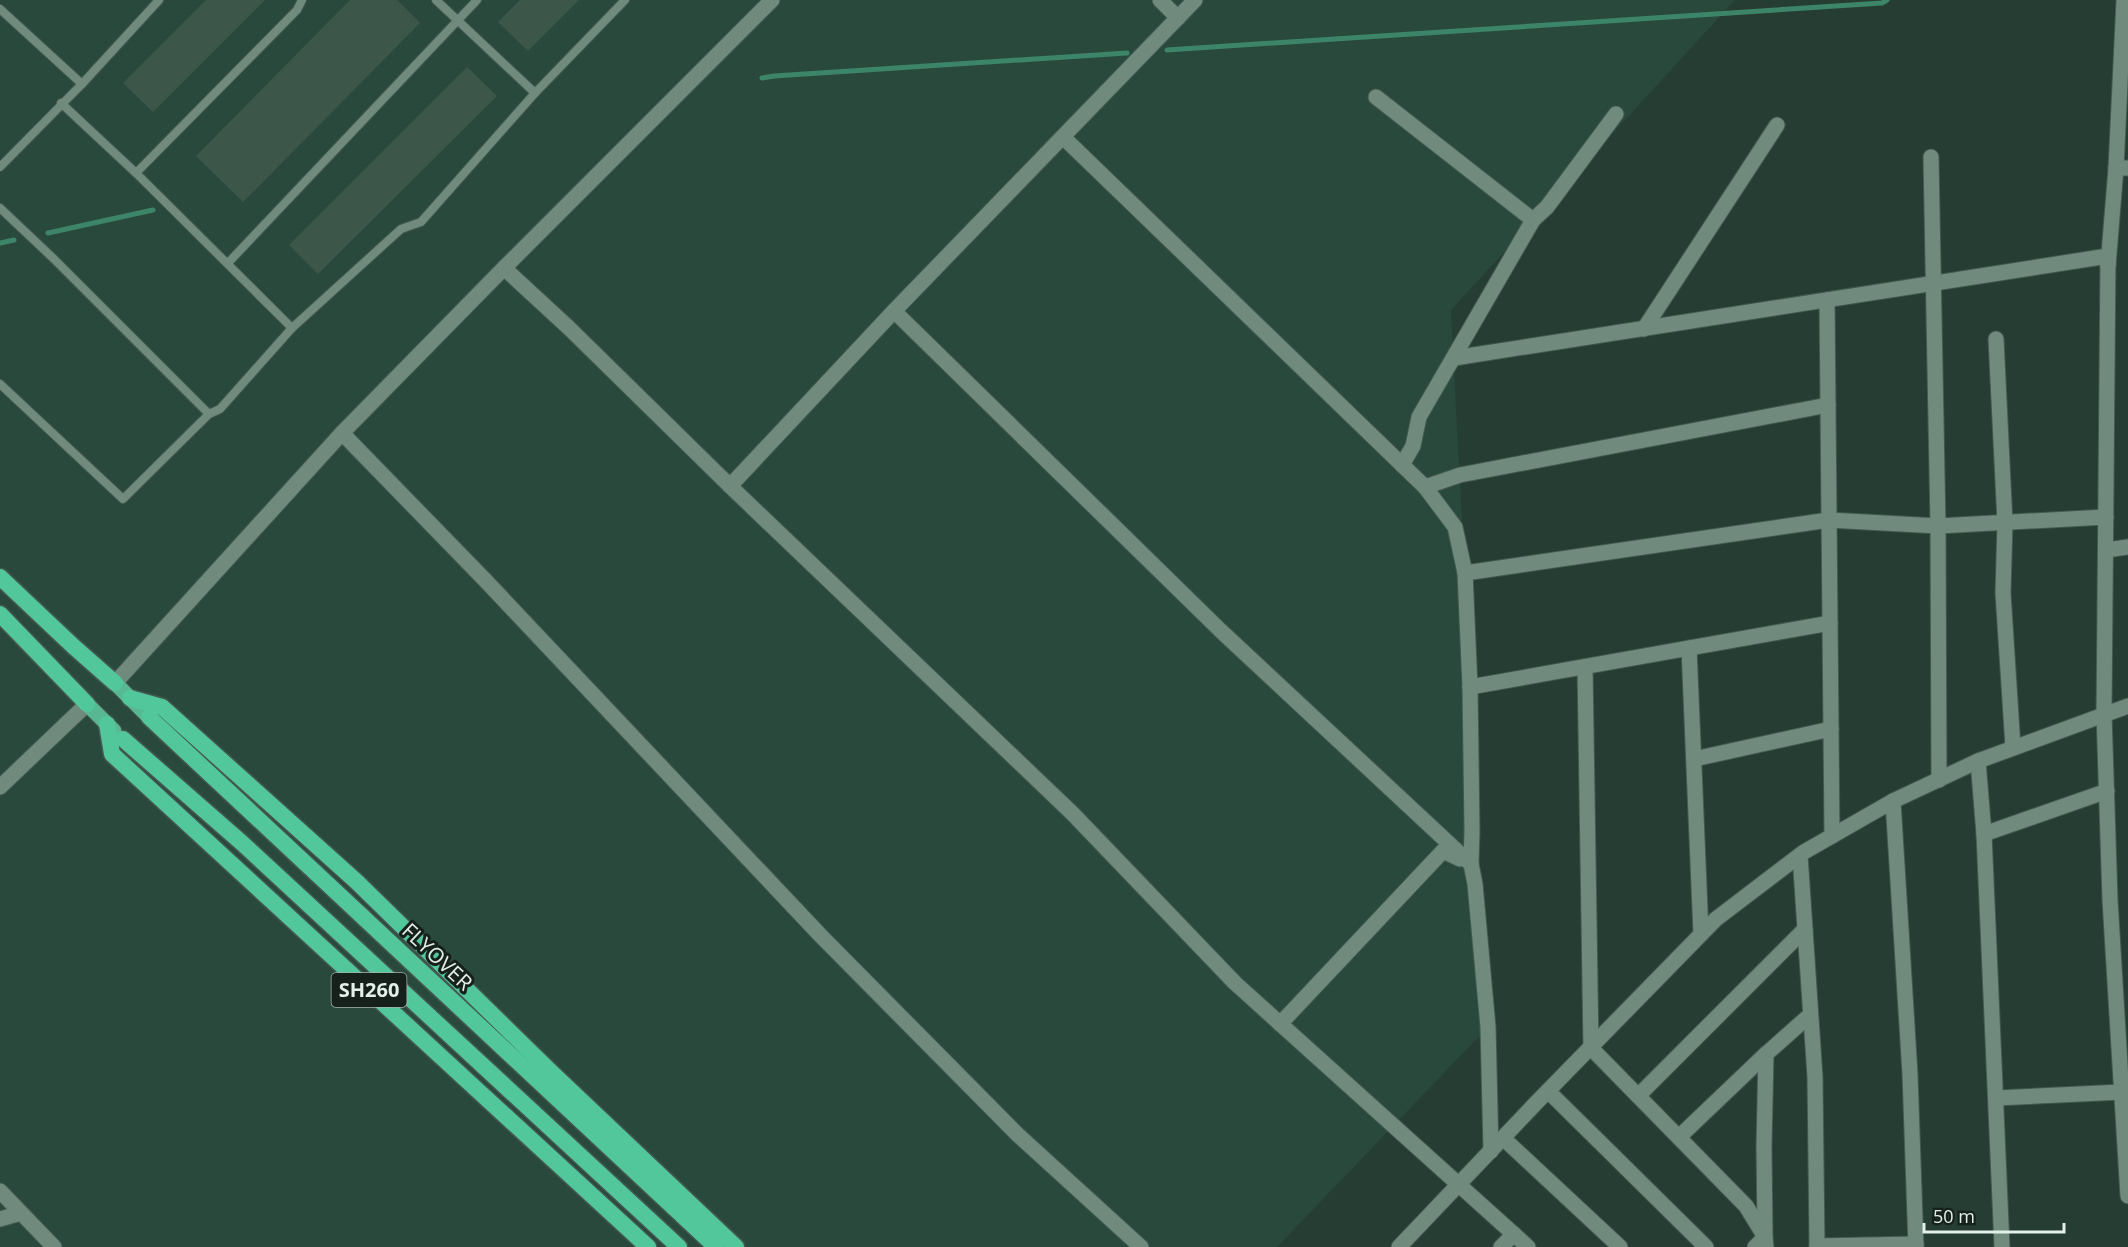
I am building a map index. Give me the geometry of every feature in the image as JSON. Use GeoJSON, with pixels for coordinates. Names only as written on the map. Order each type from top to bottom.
{"type":"FeatureCollection","features":[{"type":"Feature","properties":{"kind":"highway"},"geometry":{"type":"LineString","coordinates":[[0,577],[115,683]]}},
{"type":"Feature","properties":{"kind":"highway","name":"SH260"},"geometry":{"type":"LineString","coordinates":[[0,614],[87,704]]}},
{"type":"Feature","properties":{"kind":"highway"},"geometry":{"type":"LineString","coordinates":[[130,698],[162,707],[357,882],[550,1071],[736,1247]]}},
{"type":"Feature","properties":{"kind":"highway","name":"FLYOVER"},"geometry":{"type":"LineString","coordinates":[[149,717],[716,1247]]}},
{"type":"Feature","properties":{"kind":"highway","name":"SH260"},"geometry":{"type":"LineString","coordinates":[[107,724],[112,754],[648,1247]]}},
{"type":"Feature","properties":{"kind":"highway","name":"SH260"},"geometry":{"type":"LineString","coordinates":[[123,739],[242,843],[679,1247]]}},
{"type":"Feature","properties":{"kind":"main road","name":"FLYOVER"},"geometry":{"type":"LineString","coordinates":[[115,683],[149,717]]}},
{"type":"Feature","properties":{"kind":"main road","name":"SH260"},"geometry":{"type":"LineString","coordinates":[[87,704],[123,739]]}},
{"type":"Feature","properties":{"kind":"street"},"geometry":{"type":"LineString","coordinates":[[115,683],[342,433],[772,0]]}},
{"type":"Feature","properties":{"kind":"street"},"geometry":{"type":"LineString","coordinates":[[1160,0],[1178,18]]}},
{"type":"Feature","properties":{"kind":"street"},"geometry":{"type":"LineString","coordinates":[[730,486],[894,311],[1195,0]]}},
{"type":"Feature","properties":{"kind":"street"},"geometry":{"type":"LineString","coordinates":[[2108,269],[2122,168],[2124,0]]}},
{"type":"Feature","properties":{"kind":"street"},"geometry":{"type":"LineString","coordinates":[[1376,97],[1533,220]]}},
{"type":"Feature","properties":{"kind":"street"},"geometry":{"type":"LineString","coordinates":[[1402,465],[1413,446],[1419,417],[1533,220],[1547,207],[1616,114]]}},
{"type":"Feature","properties":{"kind":"street"},"geometry":{"type":"LineString","coordinates":[[1644,329],[1777,125]]}},
{"type":"Feature","properties":{"kind":"street"},"geometry":{"type":"LineString","coordinates":[[1063,137],[1425,487],[1455,527],[1465,573],[1470,687],[1471,864],[1475,884],[1488,1027],[1491,1151]]}},
{"type":"Feature","properties":{"kind":"street"},"geometry":{"type":"LineString","coordinates":[[1931,157],[1938,526],[1939,780]]}},
{"type":"Feature","properties":{"kind":"street"},"geometry":{"type":"LineString","coordinates":[[1454,358],[2108,256],[2104,714],[2107,791],[2122,990],[2122,1092],[2128,1196]]}},
{"type":"Feature","properties":{"kind":"street"},"geometry":{"type":"LineString","coordinates":[[504,268],[1073,814],[1235,983],[1528,1247]]}},
{"type":"Feature","properties":{"kind":"street"},"geometry":{"type":"LineString","coordinates":[[1827,300],[1832,836]]}},
{"type":"Feature","properties":{"kind":"street"},"geometry":{"type":"LineString","coordinates":[[894,311],[1221,631],[1471,864]]}},
{"type":"Feature","properties":{"kind":"street"},"geometry":{"type":"LineString","coordinates":[[1996,339],[2005,523],[2003,593],[2013,747]]}},
{"type":"Feature","properties":{"kind":"street"},"geometry":{"type":"LineString","coordinates":[[1425,487],[1460,475],[1828,405]]}},
{"type":"Feature","properties":{"kind":"street"},"geometry":{"type":"LineString","coordinates":[[342,433],[485,580],[829,944],[1017,1134],[1141,1247]]}},
{"type":"Feature","properties":{"kind":"street"},"geometry":{"type":"LineString","coordinates":[[1465,573],[1829,520],[1938,526],[2106,517]]}},
{"type":"Feature","properties":{"kind":"street"},"geometry":{"type":"LineString","coordinates":[[2106,550],[2128,547]]}},
{"type":"Feature","properties":{"kind":"street"},"geometry":{"type":"LineString","coordinates":[[1470,687],[1830,623]]}},
{"type":"Feature","properties":{"kind":"street"},"geometry":{"type":"LineString","coordinates":[[1689,648],[1701,934]]}},
{"type":"Feature","properties":{"kind":"street"},"geometry":{"type":"LineString","coordinates":[[1586,667],[1591,1048],[1746,1206],[1762,1244]]}},
{"type":"Feature","properties":{"kind":"street"},"geometry":{"type":"LineString","coordinates":[[0,787],[87,704]]}},
{"type":"Feature","properties":{"kind":"street"},"geometry":{"type":"LineString","coordinates":[[1399,1247],[1716,919],[1800,855],[1893,801],[1978,761],[2128,706]]}},
{"type":"Feature","properties":{"kind":"street"},"geometry":{"type":"LineString","coordinates":[[1694,759],[1831,729]]}},
{"type":"Feature","properties":{"kind":"street"},"geometry":{"type":"LineString","coordinates":[[1978,761],[1984,834],[2002,1247]]}},
{"type":"Feature","properties":{"kind":"street"},"geometry":{"type":"LineString","coordinates":[[1984,834],[2107,791]]}},
{"type":"Feature","properties":{"kind":"street"},"geometry":{"type":"LineString","coordinates":[[1800,855],[1815,1077],[1817,1246],[1916,1245],[1910,1063],[1893,801]]}},
{"type":"Feature","properties":{"kind":"street"},"geometry":{"type":"LineString","coordinates":[[1280,1024],[1443,851],[1471,864]]}},
{"type":"Feature","properties":{"kind":"street"},"geometry":{"type":"LineString","coordinates":[[1638,1096],[1805,930]]}},
{"type":"Feature","properties":{"kind":"street"},"geometry":{"type":"LineString","coordinates":[[1679,1137],[1810,1015]]}},
{"type":"Feature","properties":{"kind":"street"},"geometry":{"type":"LineString","coordinates":[[1762,1244],[1766,1054]]}},
{"type":"Feature","properties":{"kind":"street"},"geometry":{"type":"LineString","coordinates":[[1548,1091],[1706,1247]]}},
{"type":"Feature","properties":{"kind":"street"},"geometry":{"type":"LineString","coordinates":[[1996,1098],[2122,1092]]}},
{"type":"Feature","properties":{"kind":"street"},"geometry":{"type":"LineString","coordinates":[[1503,1138],[1620,1247]]}},
{"type":"Feature","properties":{"kind":"street"},"geometry":{"type":"LineString","coordinates":[[0,1191],[54,1247]]}},
{"type":"Feature","properties":{"kind":"street"},"geometry":{"type":"LineString","coordinates":[[0,1219],[21,1213]]}},
{"type":"Feature","properties":{"kind":"street"},"geometry":{"type":"LineString","coordinates":[[1501,1247],[1514,1234]]}},
{"type":"Feature","properties":{"kind":"lane"},"geometry":{"type":"LineString","coordinates":[[0,167],[159,0]]}},
{"type":"Feature","properties":{"kind":"lane"},"geometry":{"type":"LineString","coordinates":[[136,173],[297,10],[302,0]]}},
{"type":"Feature","properties":{"kind":"lane"},"geometry":{"type":"LineString","coordinates":[[436,0],[535,93]]}},
{"type":"Feature","properties":{"kind":"lane"},"geometry":{"type":"LineString","coordinates":[[228,263],[477,0]]}},
{"type":"Feature","properties":{"kind":"lane"},"geometry":{"type":"LineString","coordinates":[[0,384],[123,499],[209,414],[220,409],[292,328],[401,229],[421,222],[535,93],[625,0]]}},
{"type":"Feature","properties":{"kind":"lane"},"geometry":{"type":"LineString","coordinates":[[0,9],[81,84]]}},
{"type":"Feature","properties":{"kind":"lane"},"geometry":{"type":"LineString","coordinates":[[61,103],[136,173],[292,328]]}},
{"type":"Feature","properties":{"kind":"lane"},"geometry":{"type":"LineString","coordinates":[[0,208],[209,414]]}},
{"type":"Feature","properties":{"kind":"shaded area"},"geometry":{"type":"Polygon","coordinates":[[[0,0],[1735,0],[1451,310],[1488,1027],[1277,1247],[0,1247],[0,0]]]}},
{"type":"Feature","properties":{"kind":"building"},"geometry":{"type":"Polygon","coordinates":[[[206,0],[265,0],[153,112],[123,83],[206,0]]]}},
{"type":"Feature","properties":{"kind":"building"},"geometry":{"type":"Polygon","coordinates":[[[350,0],[397,0],[420,23],[243,202],[196,156],[350,0]]]}},
{"type":"Feature","properties":{"kind":"building"},"geometry":{"type":"Polygon","coordinates":[[[520,0],[579,0],[528,51],[498,22],[520,0]]]}},
{"type":"Feature","properties":{"kind":"building"},"geometry":{"type":"Polygon","coordinates":[[[467,67],[497,96],[318,274],[289,245],[467,67]]]}},
{"type":"Feature","properties":{"kind":"waterway"},"geometry":{"type":"LineString","coordinates":[[1167,50],[1882,3],[1887,0]]}},
{"type":"Feature","properties":{"kind":"waterway"},"geometry":{"type":"LineString","coordinates":[[762,78],[1127,53]]}},
{"type":"Feature","properties":{"kind":"waterway"},"geometry":{"type":"LineString","coordinates":[[48,233],[153,210]]}},
{"type":"Feature","properties":{"kind":"waterway"},"geometry":{"type":"LineString","coordinates":[[0,243],[14,240]]}}]}
